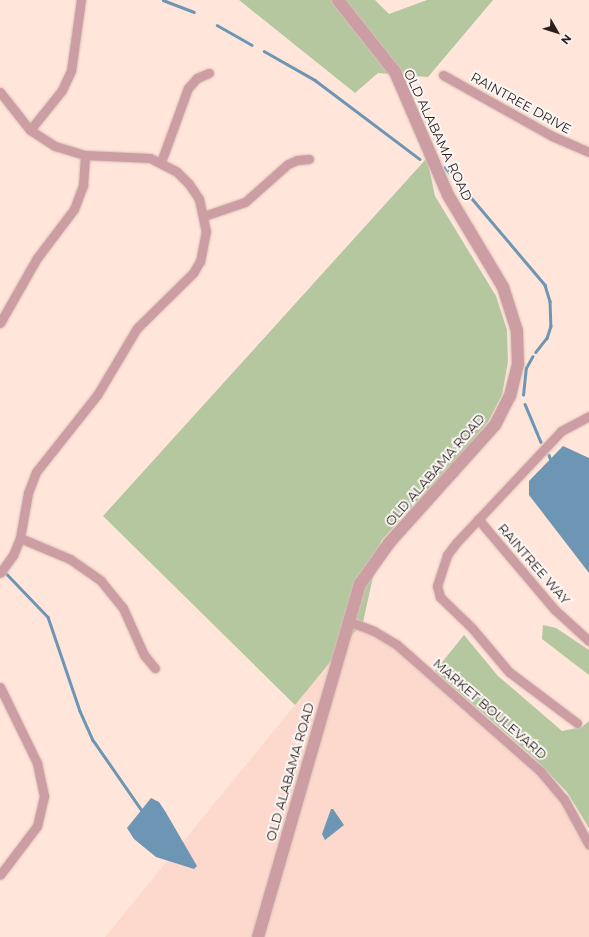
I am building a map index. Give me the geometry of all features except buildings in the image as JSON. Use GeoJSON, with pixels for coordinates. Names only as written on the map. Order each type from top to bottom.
{"type":"FeatureCollection","features":[{"type":"Feature","properties":{"kind":"street"},"geometry":{"type":"LineString","coordinates":[[30,130],[62,90],[72,71],[81,0]]}},
{"type":"Feature","properties":{"kind":"street","name":"OLD ALABAMA ROAD"},"geometry":{"type":"LineString","coordinates":[[258,937],[348,621],[360,584],[378,556],[495,424],[515,381],[518,346],[509,300],[448,194],[401,82],[338,0]]}},
{"type":"Feature","properties":{"kind":"street"},"geometry":{"type":"LineString","coordinates":[[161,162],[188,88],[197,78],[209,73]]}},
{"type":"Feature","properties":{"kind":"street","name":"RAINTREE DRIVE"},"geometry":{"type":"LineString","coordinates":[[442,75],[552,136],[589,152]]}},
{"type":"Feature","properties":{"kind":"street"},"geometry":{"type":"LineString","coordinates":[[0,92],[30,130],[55,146],[85,155],[137,156],[161,162],[177,172],[189,184],[198,199],[204,216],[204,246],[193,273],[137,328],[97,395],[36,472],[28,493],[20,538],[13,555],[0,573]]}},
{"type":"Feature","properties":{"kind":"street"},"geometry":{"type":"LineString","coordinates":[[0,323],[37,258],[74,209],[83,185],[85,155]]}},
{"type":"Feature","properties":{"kind":"street"},"geometry":{"type":"LineString","coordinates":[[204,216],[244,202],[288,164],[297,160],[309,159]]}},
{"type":"Feature","properties":{"kind":"street"},"geometry":{"type":"LineString","coordinates":[[577,723],[509,672],[480,636],[437,593],[448,555],[478,519],[561,431],[589,416]]}},
{"type":"Feature","properties":{"kind":"street","name":"RAINTREE WAY"},"geometry":{"type":"LineString","coordinates":[[478,519],[554,609],[589,641]]}},
{"type":"Feature","properties":{"kind":"street"},"geometry":{"type":"LineString","coordinates":[[20,538],[70,559],[100,581],[123,608],[144,655],[154,668]]}},
{"type":"Feature","properties":{"kind":"street","name":"MARKET BOULEVARD"},"geometry":{"type":"LineString","coordinates":[[348,621],[374,631],[396,644],[541,772],[564,799],[589,845]]}},
{"type":"Feature","properties":{"kind":"street"},"geometry":{"type":"LineString","coordinates":[[0,687],[37,764],[44,796],[37,826],[0,875]]}},
{"type":"Feature","properties":{"kind":"shaded area"},"geometry":{"type":"Polygon","coordinates":[[[363,622],[566,800],[589,839],[589,937],[105,937],[363,622]]]}},
{"type":"Feature","properties":{"kind":"green space"},"geometry":{"type":"Polygon","coordinates":[[[239,0],[375,0],[389,14],[427,0],[493,0],[428,77],[378,73],[355,93],[239,0]]]}},
{"type":"Feature","properties":{"kind":"green space"},"geometry":{"type":"Polygon","coordinates":[[[427,158],[435,196],[496,296],[507,330],[508,362],[502,395],[488,422],[381,541],[363,622],[295,705],[103,516],[427,158]]]}},
{"type":"Feature","properties":{"kind":"green space"},"geometry":{"type":"Polygon","coordinates":[[[543,625],[556,628],[589,650],[589,675],[542,639],[543,625]]]}},
{"type":"Feature","properties":{"kind":"green space"},"geometry":{"type":"Polygon","coordinates":[[[464,635],[498,676],[562,731],[582,727],[589,721],[589,828],[567,792],[533,757],[435,671],[464,635]]]}},
{"type":"Feature","properties":{"kind":"water"},"geometry":{"type":"Polygon","coordinates":[[[563,446],[589,458],[589,573],[529,495],[529,481],[563,446]]]}},
{"type":"Feature","properties":{"kind":"water"},"geometry":{"type":"Polygon","coordinates":[[[151,798],[159,802],[165,811],[197,866],[194,869],[156,857],[134,839],[127,828],[151,798]]]}},
{"type":"Feature","properties":{"kind":"water"},"geometry":{"type":"Polygon","coordinates":[[[331,809],[333,809],[344,825],[325,840],[322,834],[331,809]]]}},
{"type":"Feature","properties":{"kind":"waterway"},"geometry":{"type":"LineString","coordinates":[[163,0],[194,12]]}},
{"type":"Feature","properties":{"kind":"waterway"},"geometry":{"type":"LineString","coordinates":[[217,25],[252,45]]}},
{"type":"Feature","properties":{"kind":"waterway"},"geometry":{"type":"LineString","coordinates":[[264,51],[315,80],[420,159]]}},
{"type":"Feature","properties":{"kind":"waterway"},"geometry":{"type":"LineString","coordinates":[[445,167],[454,178]]}},
{"type":"Feature","properties":{"kind":"waterway"},"geometry":{"type":"LineString","coordinates":[[464,189],[545,285],[550,301],[551,326],[547,338],[536,352]]}},
{"type":"Feature","properties":{"kind":"waterway"},"geometry":{"type":"LineString","coordinates":[[523,395],[526,368],[532,357]]}},
{"type":"Feature","properties":{"kind":"waterway"},"geometry":{"type":"LineString","coordinates":[[525,404],[541,442]]}},
{"type":"Feature","properties":{"kind":"waterway"},"geometry":{"type":"LineString","coordinates":[[4,571],[48,617],[80,711],[93,740],[141,809]]}}]}
